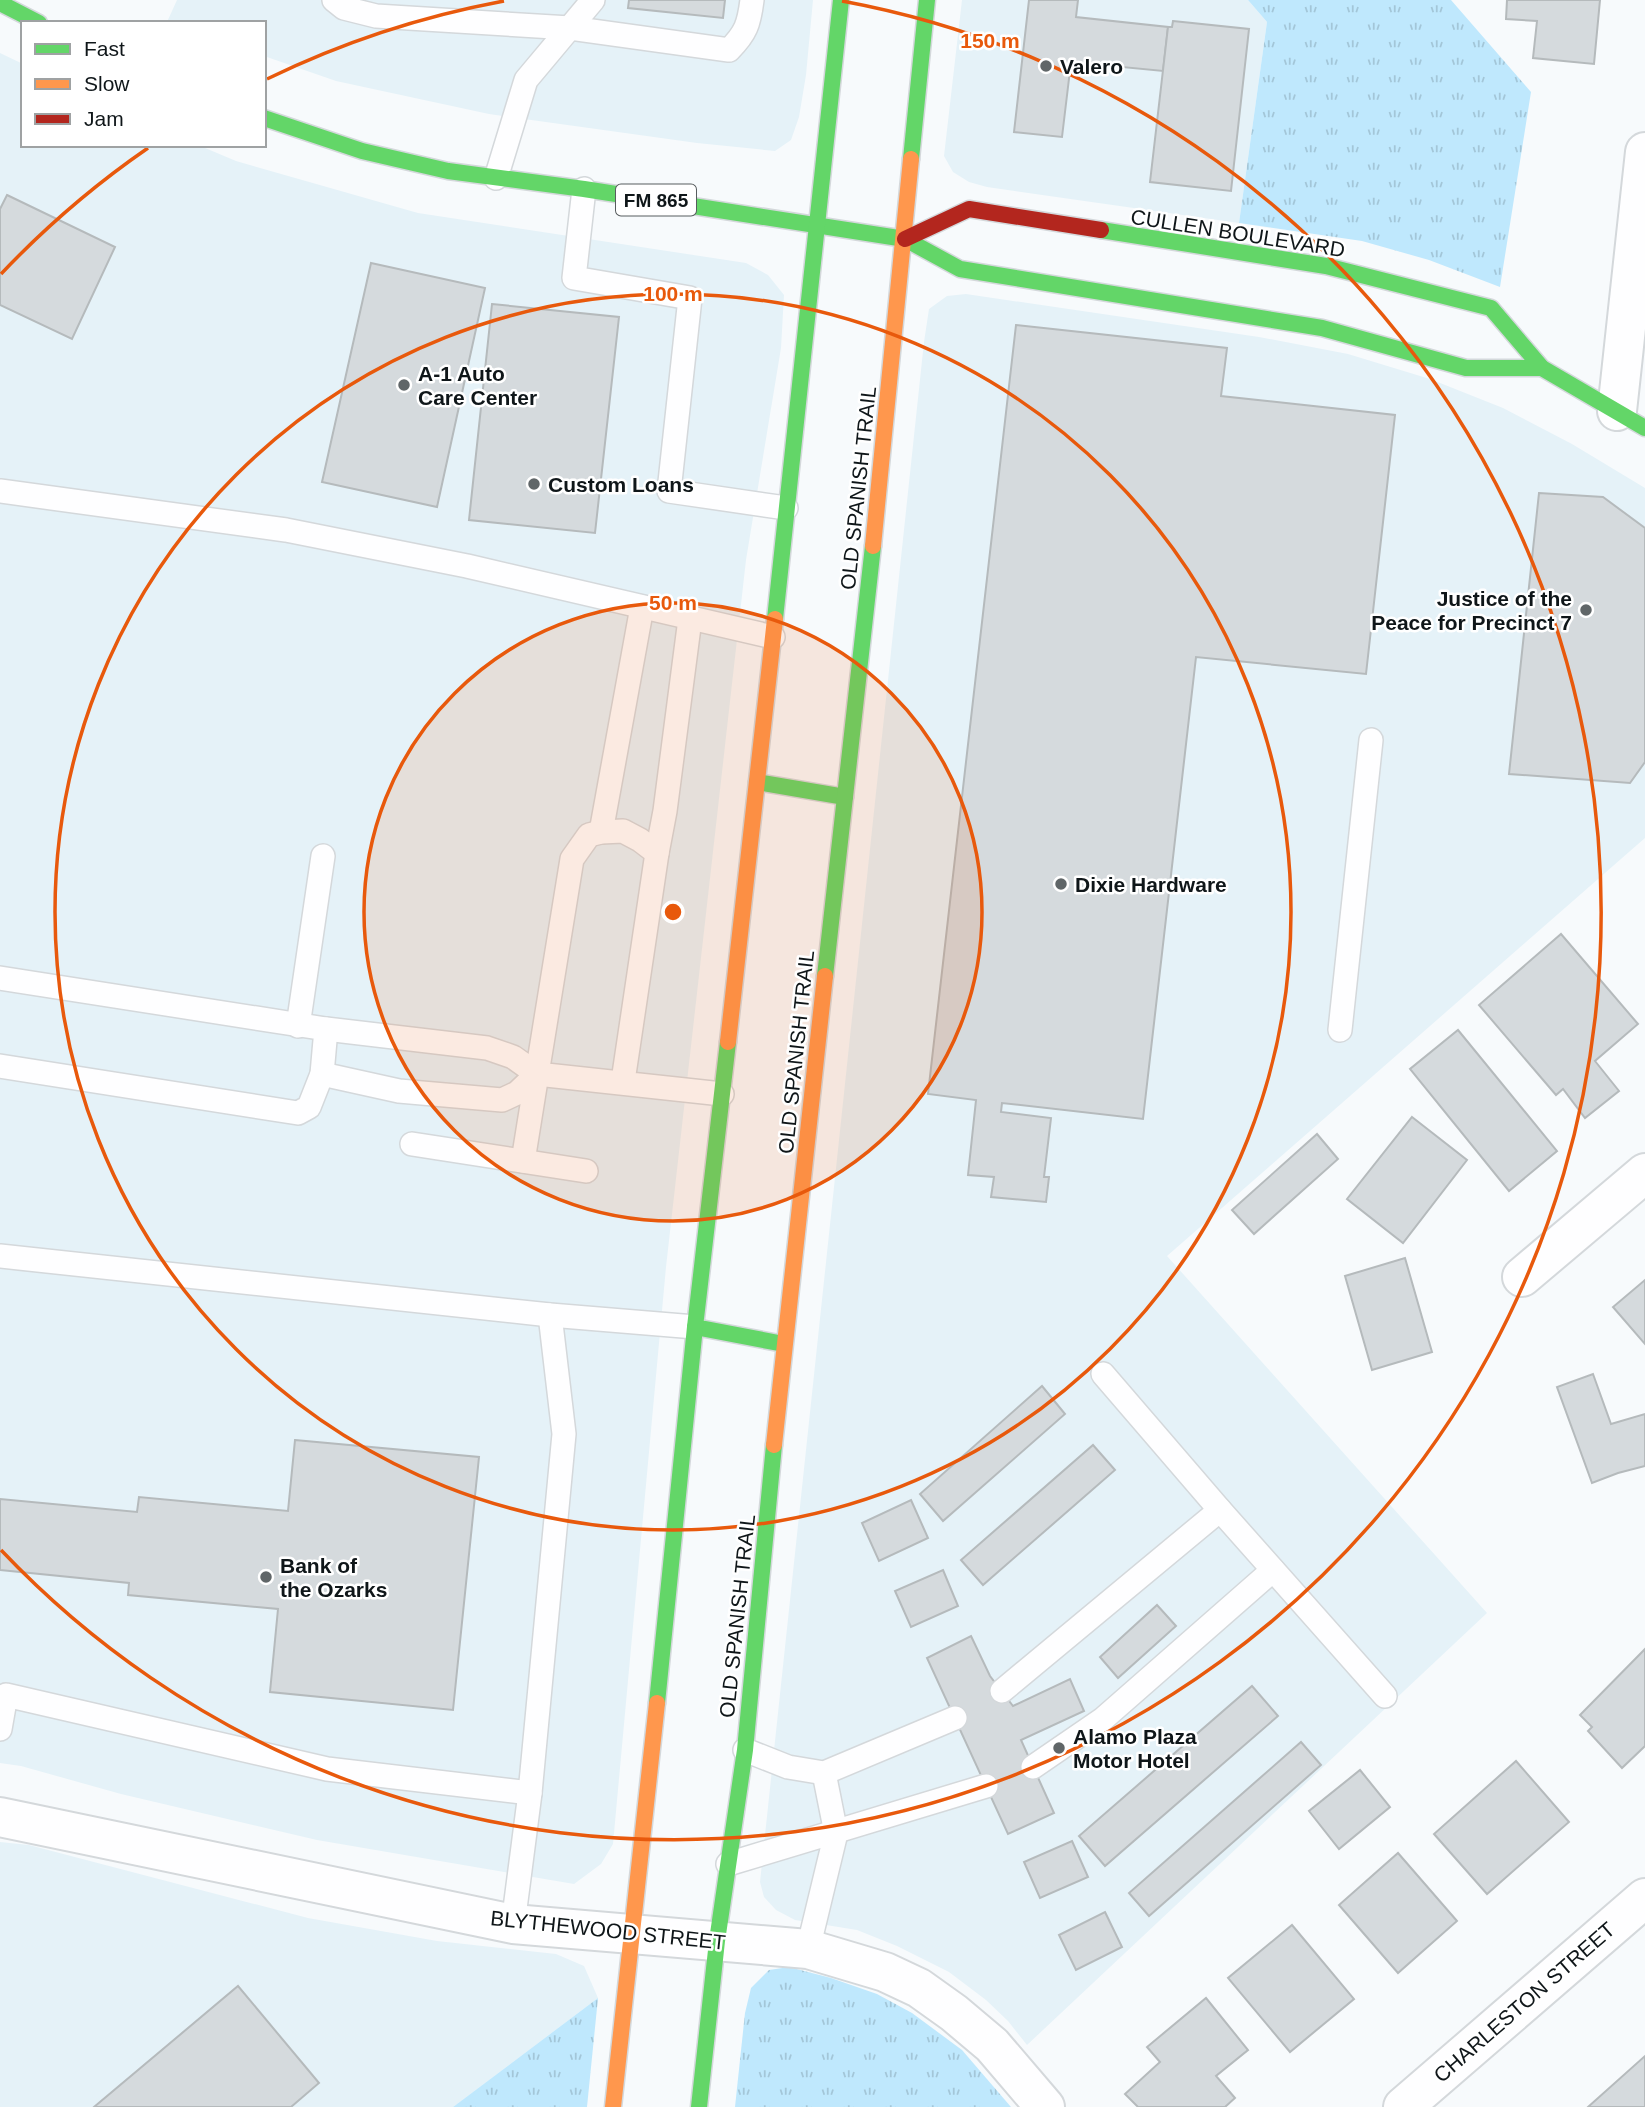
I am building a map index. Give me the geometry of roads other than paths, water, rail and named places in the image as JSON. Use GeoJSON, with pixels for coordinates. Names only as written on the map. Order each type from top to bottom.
{"type":"FeatureCollection","features":[{"type":"Feature","properties":{"kind":"main road"},"geometry":{"type":"LineString","coordinates":[[613,2107],[695,1327],[841,0]]}},
{"type":"Feature","properties":{"kind":"main road","name":"OLD SPANISH TRAIL"},"geometry":{"type":"LineString","coordinates":[[699,2107],[717,1941],[745,1750],[784,1344],[905,239],[927,0]]}},
{"type":"Feature","properties":{"kind":"main road"},"geometry":{"type":"LineString","coordinates":[[0,3],[35,21]]}},
{"type":"Feature","properties":{"kind":"main road","name":"FM 865"},"geometry":{"type":"LineString","coordinates":[[266,119],[362,151],[448,171],[584,189],[905,239]]}},
{"type":"Feature","properties":{"kind":"main road","name":"CULLEN BOULEVARD"},"geometry":{"type":"LineString","coordinates":[[905,239],[969,209],[1326,266],[1491,308],[1542,368],[1631,420]]}},
{"type":"Feature","properties":{"kind":"main road"},"geometry":{"type":"LineString","coordinates":[[905,239],[960,269],[1322,328],[1466,368],[1542,368]]}},
{"type":"Feature","properties":{"kind":"main road"},"geometry":{"type":"LineString","coordinates":[[757,782],[845,797]]}},
{"type":"Feature","properties":{"kind":"main road"},"geometry":{"type":"LineString","coordinates":[[695,1327],[784,1344]]}},
{"type":"Feature","properties":{"kind":"street"},"geometry":{"type":"LineString","coordinates":[[1631,420],[1645,152]]}},
{"type":"Feature","properties":{"kind":"street"},"geometry":{"type":"LineString","coordinates":[[1522,1277],[1645,1173]]}},
{"type":"Feature","properties":{"kind":"street","name":"BLYTHEWOOD STREET"},"geometry":{"type":"LineString","coordinates":[[0,1817],[513,1924],[808,1949],[885,1972],[919,1988],[992,2045],[1045,2107]]}},
{"type":"Feature","properties":{"kind":"street","name":"CHARLESTON STREET"},"geometry":{"type":"LineString","coordinates":[[1403,2107],[1645,1898]]}},
{"type":"Feature","properties":{"kind":"lane"},"geometry":{"type":"LineString","coordinates":[[334,0],[344,8],[376,16],[570,28],[729,50],[741,39],[749,22],[752,0]]}},
{"type":"Feature","properties":{"kind":"lane"},"geometry":{"type":"LineString","coordinates":[[496,178],[526,80],[593,0]]}},
{"type":"Feature","properties":{"kind":"lane"},"geometry":{"type":"LineString","coordinates":[[584,189],[574,278],[691,299],[669,491],[786,508]]}},
{"type":"Feature","properties":{"kind":"lane"},"geometry":{"type":"LineString","coordinates":[[0,491],[286,530],[467,566],[690,620],[773,637]]}},
{"type":"Feature","properties":{"kind":"lane"},"geometry":{"type":"LineString","coordinates":[[601,832],[642,607]]}},
{"type":"Feature","properties":{"kind":"lane"},"geometry":{"type":"LineString","coordinates":[[623,1081],[665,811],[690,620]]}},
{"type":"Feature","properties":{"kind":"lane"},"geometry":{"type":"LineString","coordinates":[[1340,1030],[1371,740]]}},
{"type":"Feature","properties":{"kind":"lane"},"geometry":{"type":"LineString","coordinates":[[523,1161],[572,859],[589,835],[601,832],[623,831],[657,853]]}},
{"type":"Feature","properties":{"kind":"lane"},"geometry":{"type":"LineString","coordinates":[[298,1026],[323,856]]}},
{"type":"Feature","properties":{"kind":"lane"},"geometry":{"type":"LineString","coordinates":[[0,978],[298,1026],[487,1048],[513,1056],[537,1074],[623,1081],[722,1094]]}},
{"type":"Feature","properties":{"kind":"lane"},"geometry":{"type":"LineString","coordinates":[[0,1066],[298,1113],[309,1107],[322,1074],[326,1028]]}},
{"type":"Feature","properties":{"kind":"lane"},"geometry":{"type":"LineString","coordinates":[[322,1074],[398,1090],[502,1100],[517,1093],[537,1074]]}},
{"type":"Feature","properties":{"kind":"lane"},"geometry":{"type":"LineString","coordinates":[[412,1144],[586,1171]]}},
{"type":"Feature","properties":{"kind":"lane"},"geometry":{"type":"LineString","coordinates":[[0,1256],[550,1315],[695,1327]]}},
{"type":"Feature","properties":{"kind":"lane"},"geometry":{"type":"LineString","coordinates":[[513,1924],[530,1793],[564,1434],[550,1315]]}},
{"type":"Feature","properties":{"kind":"lane"},"geometry":{"type":"LineString","coordinates":[[1104,1374],[1385,1696]]}},
{"type":"Feature","properties":{"kind":"lane"},"geometry":{"type":"LineString","coordinates":[[1002,1691],[1220,1510]]}},
{"type":"Feature","properties":{"kind":"lane"},"geometry":{"type":"LineString","coordinates":[[1032,1767],[1103,1719],[1273,1570]]}},
{"type":"Feature","properties":{"kind":"lane"},"geometry":{"type":"LineString","coordinates":[[0,1729],[6,1695],[327,1769],[530,1793]]}},
{"type":"Feature","properties":{"kind":"lane"},"geometry":{"type":"LineString","coordinates":[[745,1750],[788,1767],[824,1773],[955,1718]]}},
{"type":"Feature","properties":{"kind":"lane"},"geometry":{"type":"LineString","coordinates":[[808,1949],[836,1833],[824,1773]]}},
{"type":"Feature","properties":{"kind":"lane"},"geometry":{"type":"LineString","coordinates":[[728,1864],[986,1786]]}},
{"type":"Feature","properties":{"kind":"place","name":"Valero"},"geometry":{"type":"Point","coordinates":[1046,66]}},
{"type":"Feature","properties":{"kind":"place","name":"A-1 Auto Care Center"},"geometry":{"type":"Point","coordinates":[404,385]}},
{"type":"Feature","properties":{"kind":"place","name":"Custom Loans"},"geometry":{"type":"Point","coordinates":[534,484]}},
{"type":"Feature","properties":{"kind":"place","name":"Justice of the Peace for Precinct 7"},"geometry":{"type":"Point","coordinates":[1586,610]}},
{"type":"Feature","properties":{"kind":"place","name":"Dixie Hardware"},"geometry":{"type":"Point","coordinates":[1061,884]}},
{"type":"Feature","properties":{"kind":"place","name":"Bank of the Ozarks"},"geometry":{"type":"Point","coordinates":[266,1577]}},
{"type":"Feature","properties":{"kind":"place","name":"Alamo Plaza Motor Hotel"},"geometry":{"type":"Point","coordinates":[1059,1748]}}]}
